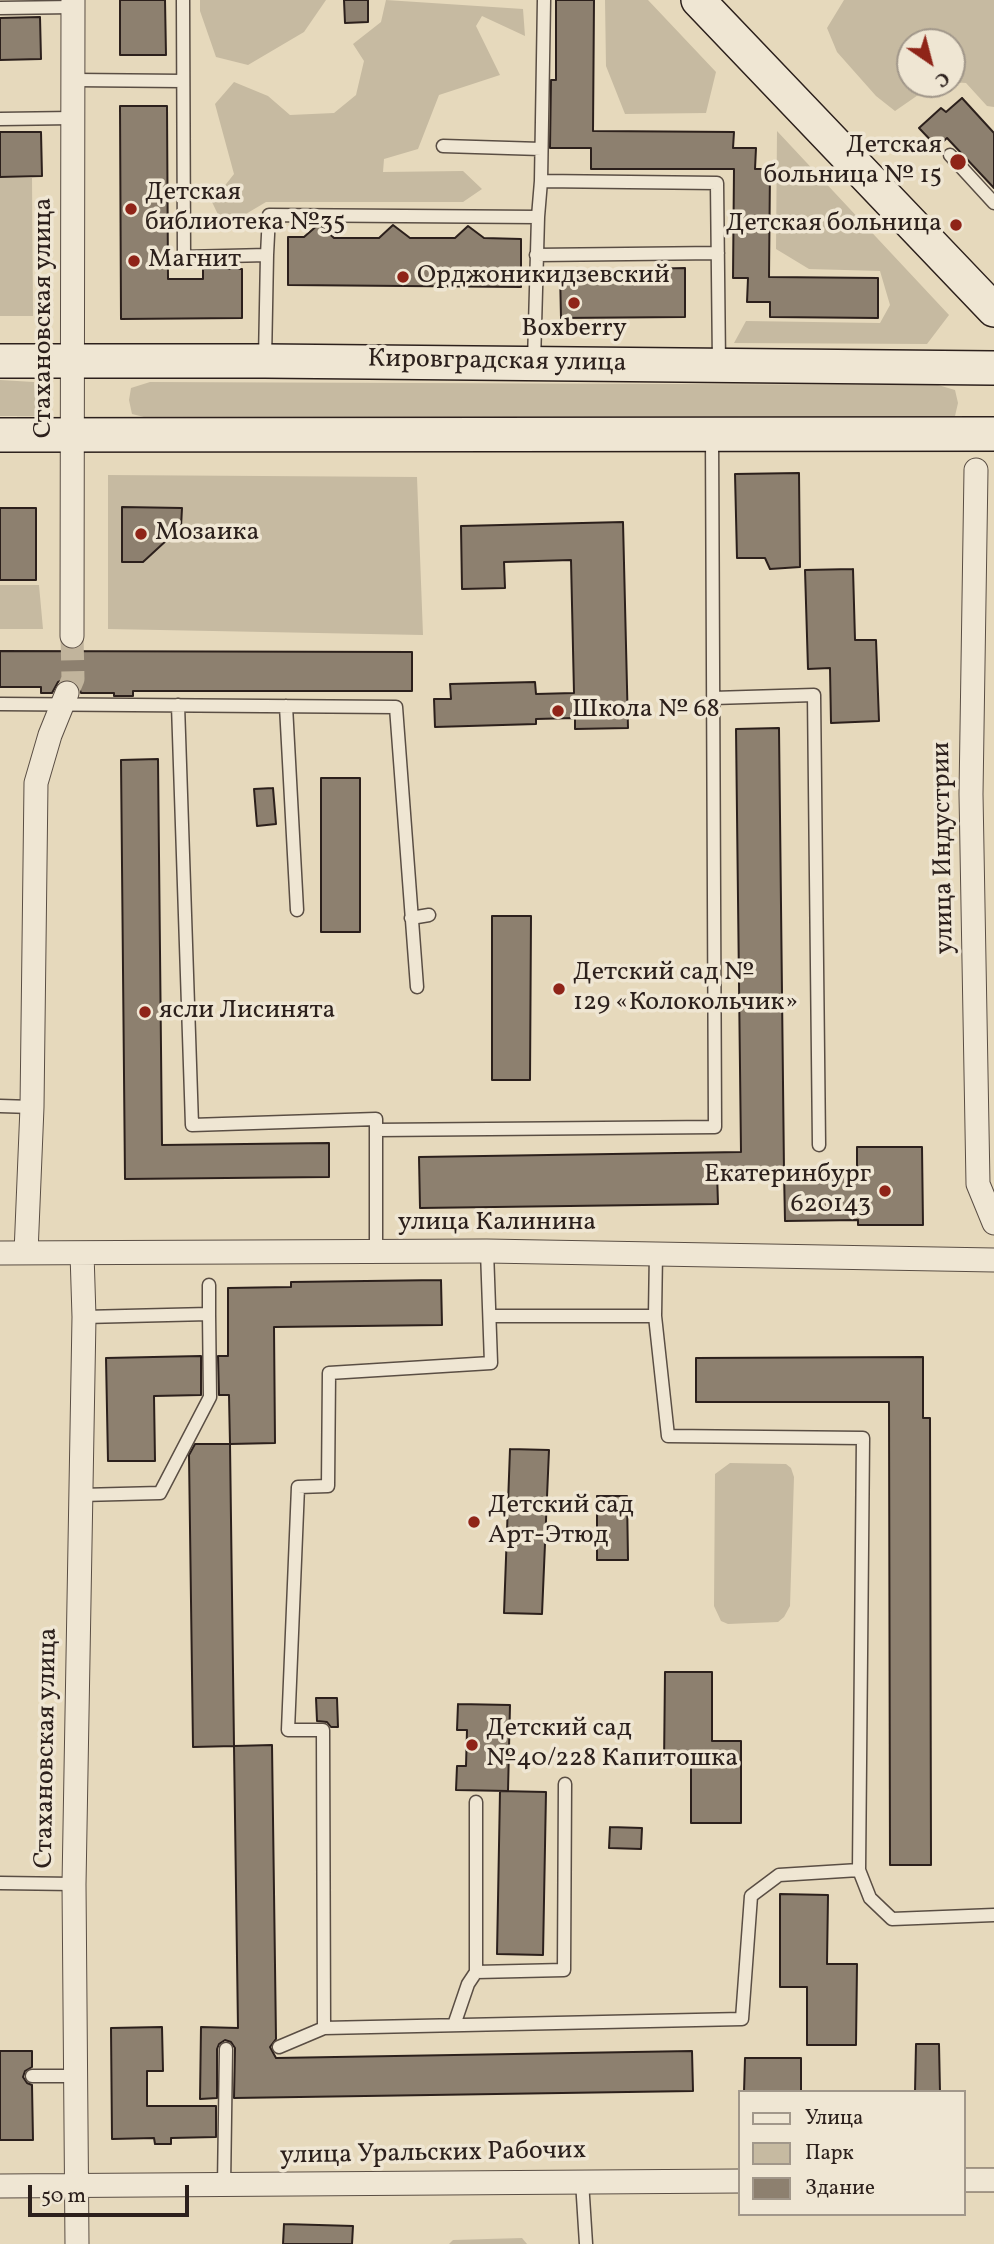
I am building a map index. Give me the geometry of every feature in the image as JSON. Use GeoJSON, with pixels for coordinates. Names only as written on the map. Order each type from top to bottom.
{"type":"FeatureCollection","features":[{"type":"Feature","properties":{"kind":"main road"},"geometry":{"type":"LineString","coordinates":[[698,0],[994,310]]}},
{"type":"Feature","properties":{"kind":"main road","name":"Кировградская улица"},"geometry":{"type":"LineString","coordinates":[[0,361],[994,368]]}},
{"type":"Feature","properties":{"kind":"main road"},"geometry":{"type":"LineString","coordinates":[[0,435],[994,434]]}},
{"type":"Feature","properties":{"kind":"street","name":"Стахановская улица"},"geometry":{"type":"LineString","coordinates":[[72,636],[73,3]]}},
{"type":"Feature","properties":{"kind":"street","name":"улица Индустрии"},"geometry":{"type":"LineString","coordinates":[[976,470],[971,793],[978,1184],[994,1223]]}},
{"type":"Feature","properties":{"kind":"street"},"geometry":{"type":"LineString","coordinates":[[26,1253],[32,1107],[36,783],[64,699]]}},
{"type":"Feature","properties":{"kind":"street","name":"улица Калинина"},"geometry":{"type":"LineString","coordinates":[[0,1253],[656,1252],[994,1260]]}},
{"type":"Feature","properties":{"kind":"street","name":"Стахановская улица"},"geometry":{"type":"LineString","coordinates":[[77,2244],[74,1884],[82,1253]]}},
{"type":"Feature","properties":{"kind":"street","name":"улица Уральских Рабочих"},"geometry":{"type":"LineString","coordinates":[[0,2186],[738,2180]]}},
{"type":"Feature","properties":{"kind":"street"},"geometry":{"type":"LineString","coordinates":[[966,2180],[994,2180]]}},
{"type":"Feature","properties":{"kind":"lane"},"geometry":{"type":"LineString","coordinates":[[183,0],[184,257],[267,255]]}},
{"type":"Feature","properties":{"kind":"lane"},"geometry":{"type":"LineString","coordinates":[[534,363],[544,0]]}},
{"type":"Feature","properties":{"kind":"lane"},"geometry":{"type":"LineString","coordinates":[[0,8],[73,3]]}},
{"type":"Feature","properties":{"kind":"lane"},"geometry":{"type":"LineString","coordinates":[[74,80],[183,81]]}},
{"type":"Feature","properties":{"kind":"lane"},"geometry":{"type":"LineString","coordinates":[[0,119],[73,117]]}},
{"type":"Feature","properties":{"kind":"lane"},"geometry":{"type":"LineString","coordinates":[[443,146],[541,149]]}},
{"type":"Feature","properties":{"kind":"lane"},"geometry":{"type":"LineString","coordinates":[[950,155],[994,203]]}},
{"type":"Feature","properties":{"kind":"lane"},"geometry":{"type":"LineString","coordinates":[[541,181],[717,183],[719,366]]}},
{"type":"Feature","properties":{"kind":"lane"},"geometry":{"type":"LineString","coordinates":[[265,361],[269,215],[538,217]]}},
{"type":"Feature","properties":{"kind":"lane"},"geometry":{"type":"LineString","coordinates":[[536,255],[718,253]]}},
{"type":"Feature","properties":{"kind":"lane"},"geometry":{"type":"LineString","coordinates":[[376,1130],[715,1127],[712,434]]}},
{"type":"Feature","properties":{"kind":"lane"},"geometry":{"type":"LineString","coordinates":[[713,698],[814,695],[819,1145]]}},
{"type":"Feature","properties":{"kind":"lane"},"geometry":{"type":"LineString","coordinates":[[0,704],[64,699],[178,705],[396,707],[417,987]]}},
{"type":"Feature","properties":{"kind":"lane"},"geometry":{"type":"LineString","coordinates":[[178,705],[192,1125],[376,1119],[376,1252]]}},
{"type":"Feature","properties":{"kind":"lane"},"geometry":{"type":"LineString","coordinates":[[286,706],[297,910]]}},
{"type":"Feature","properties":{"kind":"lane"},"geometry":{"type":"LineString","coordinates":[[411,918],[429,915]]}},
{"type":"Feature","properties":{"kind":"lane"},"geometry":{"type":"LineString","coordinates":[[0,1106],[32,1107]]}},
{"type":"Feature","properties":{"kind":"lane"},"geometry":{"type":"LineString","coordinates":[[324,2028],[323,1730],[288,1730],[298,1487],[328,1486],[329,1373],[491,1363],[487,1251]]}},
{"type":"Feature","properties":{"kind":"lane"},"geometry":{"type":"LineString","coordinates":[[656,1252],[656,1316],[668,1437],[863,1438],[859,1870],[870,1898],[892,1919],[994,1915]]}},
{"type":"Feature","properties":{"kind":"lane"},"geometry":{"type":"LineString","coordinates":[[81,1495],[160,1493],[210,1397],[209,1284]]}},
{"type":"Feature","properties":{"kind":"lane"},"geometry":{"type":"LineString","coordinates":[[83,1317],[209,1314]]}},
{"type":"Feature","properties":{"kind":"lane"},"geometry":{"type":"LineString","coordinates":[[490,1316],[656,1316]]}},
{"type":"Feature","properties":{"kind":"lane"},"geometry":{"type":"LineString","coordinates":[[476,1972],[564,1970],[565,1784]]}},
{"type":"Feature","properties":{"kind":"lane"},"geometry":{"type":"LineString","coordinates":[[454,2025],[468,1984],[476,1972],[476,1802]]}},
{"type":"Feature","properties":{"kind":"lane"},"geometry":{"type":"LineString","coordinates":[[279,2048],[324,2028],[742,2019],[751,1896],[779,1875],[859,1870]]}},
{"type":"Feature","properties":{"kind":"lane"},"geometry":{"type":"LineString","coordinates":[[0,1883],[74,1884]]}},
{"type":"Feature","properties":{"kind":"lane"},"geometry":{"type":"LineString","coordinates":[[224,2186],[226,2049]]}},
{"type":"Feature","properties":{"kind":"lane"},"geometry":{"type":"LineString","coordinates":[[32,2076],[75,2076]]}},
{"type":"Feature","properties":{"kind":"lane"},"geometry":{"type":"LineString","coordinates":[[582,2181],[586,2244]]}},
{"type":"Feature","properties":{"kind":"green space"},"geometry":{"type":"Polygon","coordinates":[[[200,0],[326,0],[304,32],[248,65],[216,57],[200,11],[200,0]]]}},
{"type":"Feature","properties":{"kind":"green space"},"geometry":{"type":"Polygon","coordinates":[[[386,0],[523,9],[525,36],[482,16],[476,26],[500,75],[439,95],[418,149],[384,159],[383,172],[463,171],[482,189],[463,202],[266,202],[224,227],[212,202],[234,174],[215,104],[234,82],[268,96],[290,115],[334,113],[356,95],[364,61],[353,44],[381,22],[386,0]]]}},
{"type":"Feature","properties":{"kind":"green space"},"geometry":{"type":"Polygon","coordinates":[[[605,0],[648,0],[716,72],[706,113],[625,114],[606,66],[605,0]]]}},
{"type":"Feature","properties":{"kind":"green space"},"geometry":{"type":"Polygon","coordinates":[[[844,0],[994,0],[994,107],[987,106],[966,83],[966,28],[896,28],[896,98],[914,98],[895,111],[876,96],[837,52],[827,28],[844,0]]]}},
{"type":"Feature","properties":{"kind":"green space"},"geometry":{"type":"Polygon","coordinates":[[[777,131],[949,315],[927,344],[734,343],[746,321],[880,323],[890,305],[880,271],[809,269],[776,249],[777,131]]]}},
{"type":"Feature","properties":{"kind":"green space"},"geometry":{"type":"Polygon","coordinates":[[[0,178],[32,178],[33,316],[0,316],[0,178]]]}},
{"type":"Feature","properties":{"kind":"green space"},"geometry":{"type":"Polygon","coordinates":[[[0,380],[34,382],[37,416],[0,416],[0,380]]]}},
{"type":"Feature","properties":{"kind":"green space"},"geometry":{"type":"Polygon","coordinates":[[[150,382],[938,385],[955,390],[958,403],[955,416],[936,422],[152,419],[132,414],[129,400],[131,388],[150,382]]]}},
{"type":"Feature","properties":{"kind":"green space"},"geometry":{"type":"Polygon","coordinates":[[[108,475],[417,477],[423,635],[108,629],[108,475]]]}},
{"type":"Feature","properties":{"kind":"green space"},"geometry":{"type":"Polygon","coordinates":[[[0,585],[39,585],[43,629],[0,629],[0,585]]]}},
{"type":"Feature","properties":{"kind":"green space"},"geometry":{"type":"Polygon","coordinates":[[[730,1463],[786,1464],[791,1468],[794,1477],[790,1606],[778,1622],[728,1624],[721,1621],[714,1606],[715,1474],[730,1463]]]}},
{"type":"Feature","properties":{"kind":"green space"},"geometry":{"type":"Polygon","coordinates":[[[522,2238],[527,2244],[449,2244],[453,2240],[522,2238]]]}},
{"type":"Feature","properties":{"kind":"building"},"geometry":{"type":"Polygon","coordinates":[[[120,0],[165,0],[166,55],[120,55],[120,0]]]}},
{"type":"Feature","properties":{"kind":"building"},"geometry":{"type":"Polygon","coordinates":[[[344,0],[368,0],[368,22],[345,23],[344,0]]]}},
{"type":"Feature","properties":{"kind":"building"},"geometry":{"type":"Polygon","coordinates":[[[556,0],[594,0],[593,131],[734,132],[733,148],[756,148],[755,169],[770,169],[769,277],[878,278],[878,318],[770,317],[770,302],[747,302],[748,278],[733,278],[734,169],[591,169],[591,148],[550,148],[551,80],[556,80],[556,0]]]}},
{"type":"Feature","properties":{"kind":"building"},"geometry":{"type":"Polygon","coordinates":[[[40,17],[41,59],[0,60],[0,18],[40,17]]]}},
{"type":"Feature","properties":{"kind":"building"},"geometry":{"type":"Polygon","coordinates":[[[962,98],[994,133],[994,188],[947,138],[937,147],[919,128],[941,108],[946,112],[962,98]]]}},
{"type":"Feature","properties":{"kind":"building"},"geometry":{"type":"Polygon","coordinates":[[[120,106],[167,106],[168,279],[203,279],[203,269],[242,269],[242,318],[121,319],[120,106]]]}},
{"type":"Feature","properties":{"kind":"building"},"geometry":{"type":"Polygon","coordinates":[[[0,132],[41,132],[42,176],[0,177],[0,132]]]}},
{"type":"Feature","properties":{"kind":"building"},"geometry":{"type":"Polygon","coordinates":[[[319,224],[334,238],[379,238],[393,225],[410,238],[455,238],[468,226],[484,238],[521,239],[521,287],[288,285],[288,237],[304,237],[319,224]]]}},
{"type":"Feature","properties":{"kind":"building"},"geometry":{"type":"Polygon","coordinates":[[[685,268],[685,317],[561,318],[560,271],[597,270],[597,277],[645,277],[645,269],[685,268]]]}},
{"type":"Feature","properties":{"kind":"building"},"geometry":{"type":"Polygon","coordinates":[[[799,473],[800,567],[770,569],[765,558],[737,558],[735,474],[799,473]]]}},
{"type":"Feature","properties":{"kind":"building"},"geometry":{"type":"Polygon","coordinates":[[[122,507],[182,508],[181,527],[143,562],[122,562],[122,507]]]}},
{"type":"Feature","properties":{"kind":"building"},"geometry":{"type":"Polygon","coordinates":[[[0,508],[36,508],[36,580],[0,580],[0,508]]]}},
{"type":"Feature","properties":{"kind":"building"},"geometry":{"type":"Polygon","coordinates":[[[623,522],[628,728],[575,729],[575,718],[536,719],[536,724],[435,727],[434,699],[451,699],[450,684],[535,682],[536,694],[574,693],[571,560],[504,562],[505,588],[462,589],[461,526],[623,522]]]}},
{"type":"Feature","properties":{"kind":"building"},"geometry":{"type":"Polygon","coordinates":[[[853,569],[855,640],[876,640],[879,721],[831,723],[830,668],[808,669],[805,570],[853,569]]]}},
{"type":"Feature","properties":{"kind":"building"},"geometry":{"type":"Polygon","coordinates":[[[0,651],[412,652],[412,691],[133,691],[133,696],[114,696],[114,693],[81,693],[78,684],[66,679],[58,682],[52,693],[41,693],[41,687],[0,687],[0,651]]]}},
{"type":"Feature","properties":{"kind":"building"},"geometry":{"type":"Polygon","coordinates":[[[779,728],[784,1171],[717,1172],[718,1204],[420,1208],[419,1157],[741,1152],[736,729],[779,728]]]}},
{"type":"Feature","properties":{"kind":"building"},"geometry":{"type":"Polygon","coordinates":[[[158,759],[162,1145],[329,1143],[329,1177],[125,1179],[121,760],[158,759]]]}},
{"type":"Feature","properties":{"kind":"building"},"geometry":{"type":"Polygon","coordinates":[[[321,778],[360,778],[360,932],[321,932],[321,778]]]}},
{"type":"Feature","properties":{"kind":"building"},"geometry":{"type":"Polygon","coordinates":[[[273,788],[276,824],[257,826],[254,789],[273,788]]]}},
{"type":"Feature","properties":{"kind":"building"},"geometry":{"type":"Polygon","coordinates":[[[492,916],[531,916],[530,1080],[492,1080],[492,916]]]}},
{"type":"Feature","properties":{"kind":"building"},"geometry":{"type":"Polygon","coordinates":[[[857,1147],[922,1147],[923,1225],[858,1225],[858,1220],[785,1221],[784,1171],[857,1170],[857,1147]]]}},
{"type":"Feature","properties":{"kind":"building"},"geometry":{"type":"Polygon","coordinates":[[[441,1280],[442,1325],[274,1327],[275,1443],[230,1444],[229,1395],[219,1395],[218,1356],[228,1356],[228,1288],[291,1287],[291,1282],[441,1280]]]}},
{"type":"Feature","properties":{"kind":"building"},"geometry":{"type":"Polygon","coordinates":[[[201,1356],[201,1395],[154,1396],[155,1461],[108,1461],[106,1358],[201,1356]]]}},
{"type":"Feature","properties":{"kind":"building"},"geometry":{"type":"Polygon","coordinates":[[[923,1357],[923,1418],[930,1418],[931,1865],[890,1865],[889,1402],[696,1402],[696,1358],[923,1357]]]}},
{"type":"Feature","properties":{"kind":"building"},"geometry":{"type":"Polygon","coordinates":[[[195,1444],[230,1444],[234,1746],[193,1747],[189,1455],[195,1444]]]}},
{"type":"Feature","properties":{"kind":"building"},"geometry":{"type":"Polygon","coordinates":[[[510,1449],[549,1450],[542,1614],[504,1613],[510,1449]]]}},
{"type":"Feature","properties":{"kind":"building"},"geometry":{"type":"Polygon","coordinates":[[[597,1496],[627,1496],[628,1560],[597,1560],[597,1496]]]}},
{"type":"Feature","properties":{"kind":"building"},"geometry":{"type":"Polygon","coordinates":[[[665,1672],[712,1672],[712,1741],[741,1741],[741,1823],[691,1823],[691,1765],[664,1765],[665,1672]]]}},
{"type":"Feature","properties":{"kind":"building"},"geometry":{"type":"Polygon","coordinates":[[[316,1698],[337,1698],[338,1727],[317,1721],[316,1698]]]}},
{"type":"Feature","properties":{"kind":"building"},"geometry":{"type":"Polygon","coordinates":[[[458,1704],[510,1705],[508,1791],[456,1790],[457,1766],[466,1766],[467,1730],[457,1730],[458,1704]]]}},
{"type":"Feature","properties":{"kind":"building"},"geometry":{"type":"Polygon","coordinates":[[[272,1745],[276,2039],[270,2047],[276,2058],[692,2051],[693,2091],[234,2098],[235,2048],[231,2042],[225,2040],[217,2049],[217,2098],[200,2099],[201,2027],[238,2028],[234,1746],[272,1745]]]}},
{"type":"Feature","properties":{"kind":"building"},"geometry":{"type":"Polygon","coordinates":[[[500,1791],[546,1792],[543,1955],[497,1954],[500,1791]]]}},
{"type":"Feature","properties":{"kind":"building"},"geometry":{"type":"Polygon","coordinates":[[[610,1827],[642,1828],[641,1849],[609,1848],[610,1827]]]}},
{"type":"Feature","properties":{"kind":"building"},"geometry":{"type":"Polygon","coordinates":[[[780,1894],[828,1895],[827,1964],[857,1964],[856,2045],[807,2045],[807,1987],[780,1987],[780,1894]]]}},
{"type":"Feature","properties":{"kind":"building"},"geometry":{"type":"Polygon","coordinates":[[[162,2027],[163,2071],[147,2071],[147,2106],[216,2106],[216,2137],[171,2138],[171,2144],[155,2144],[154,2138],[112,2139],[111,2028],[162,2027]]]}},
{"type":"Feature","properties":{"kind":"building"},"geometry":{"type":"Polygon","coordinates":[[[916,2044],[939,2044],[940,2090],[915,2090],[916,2044]]]}},
{"type":"Feature","properties":{"kind":"building"},"geometry":{"type":"Polygon","coordinates":[[[0,2051],[32,2051],[32,2067],[25,2071],[23,2077],[32,2085],[33,2140],[0,2140],[0,2051]]]}},
{"type":"Feature","properties":{"kind":"building"},"geometry":{"type":"Polygon","coordinates":[[[745,2058],[801,2058],[801,2090],[744,2090],[745,2058]]]}},
{"type":"Feature","properties":{"kind":"building"},"geometry":{"type":"Polygon","coordinates":[[[284,2224],[353,2226],[352,2244],[283,2244],[284,2224]]]}},
{"type":"Feature","properties":{"kind":"tunnel"},"geometry":{"type":"LineString","coordinates":[[67,693],[73,679],[72,636]]}},
{"type":"Feature","properties":{"kind":"place","name":"Детская больница № 15"},"geometry":{"type":"Point","coordinates":[958,162]}},
{"type":"Feature","properties":{"kind":"place","name":"Детская библиотека №35"},"geometry":{"type":"Point","coordinates":[131,209]}},
{"type":"Feature","properties":{"kind":"place","name":"Детская больница"},"geometry":{"type":"Point","coordinates":[956,225]}},
{"type":"Feature","properties":{"kind":"place","name":"Магнит"},"geometry":{"type":"Point","coordinates":[134,261]}},
{"type":"Feature","properties":{"kind":"place","name":"Орджоникидзевский"},"geometry":{"type":"Point","coordinates":[403,277]}},
{"type":"Feature","properties":{"kind":"place","name":"Boxberry"},"geometry":{"type":"Point","coordinates":[574,303]}},
{"type":"Feature","properties":{"kind":"place","name":"Мозаика"},"geometry":{"type":"Point","coordinates":[141,534]}},
{"type":"Feature","properties":{"kind":"place","name":"Школа № 68"},"geometry":{"type":"Point","coordinates":[558,711]}},
{"type":"Feature","properties":{"kind":"place","name":"Детский сад № 129 «Колокольчик»"},"geometry":{"type":"Point","coordinates":[559,989]}},
{"type":"Feature","properties":{"kind":"place","name":"ясли Лисинята"},"geometry":{"type":"Point","coordinates":[145,1012]}},
{"type":"Feature","properties":{"kind":"place","name":"Екатеринбург 620143"},"geometry":{"type":"Point","coordinates":[885,1191]}},
{"type":"Feature","properties":{"kind":"place","name":"Детский сад Арт-Этюд"},"geometry":{"type":"Point","coordinates":[474,1522]}},
{"type":"Feature","properties":{"kind":"place","name":"Детский сад №40/228 Капитошка"},"geometry":{"type":"Point","coordinates":[472,1745]}}]}
